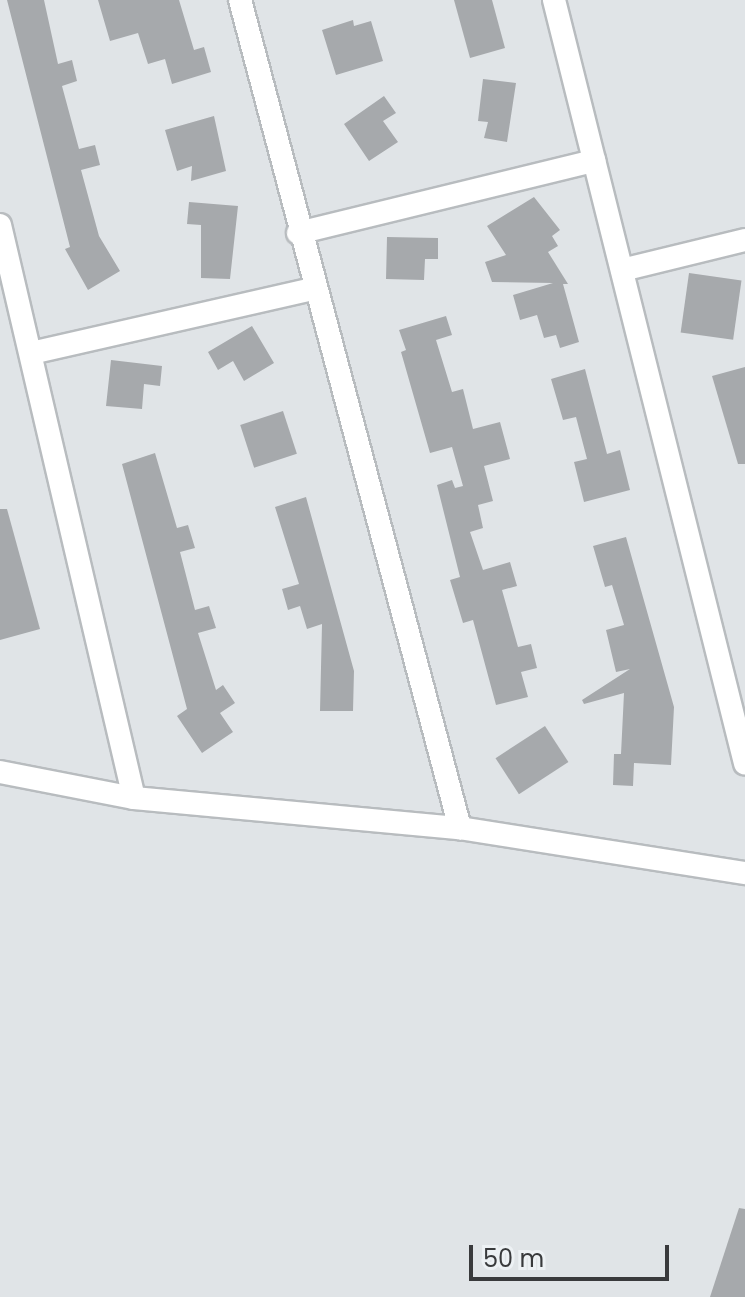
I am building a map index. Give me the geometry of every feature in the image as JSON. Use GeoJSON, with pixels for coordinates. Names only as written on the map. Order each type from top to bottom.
{"type":"FeatureCollection","features":[{"type":"Feature","properties":{"kind":"street"},"geometry":{"type":"LineString","coordinates":[[240,0],[298,233],[460,828]]}},
{"type":"Feature","properties":{"kind":"street"},"geometry":{"type":"LineString","coordinates":[[554,0],[745,763]]}},
{"type":"Feature","properties":{"kind":"street"},"geometry":{"type":"LineString","coordinates":[[298,233],[594,161]]}},
{"type":"Feature","properties":{"kind":"street"},"geometry":{"type":"LineString","coordinates":[[0,225],[134,798]]}},
{"type":"Feature","properties":{"kind":"street"},"geometry":{"type":"LineString","coordinates":[[622,270],[745,240]]}},
{"type":"Feature","properties":{"kind":"street"},"geometry":{"type":"LineString","coordinates":[[31,353],[313,289]]}},
{"type":"Feature","properties":{"kind":"street"},"geometry":{"type":"LineString","coordinates":[[0,772],[134,798],[460,828],[745,873]]}},
{"type":"Feature","properties":{"kind":"building"},"geometry":{"type":"Polygon","coordinates":[[[7,0],[44,0],[58,64],[72,60],[77,81],[62,86],[79,149],[95,145],[100,165],[81,170],[99,236],[120,271],[88,290],[65,249],[70,247],[7,0]]]}},
{"type":"Feature","properties":{"kind":"building"},"geometry":{"type":"Polygon","coordinates":[[[98,0],[179,0],[194,50],[204,47],[211,72],[172,84],[165,59],[148,64],[138,33],[110,41],[98,0]]]}},
{"type":"Feature","properties":{"kind":"building"},"geometry":{"type":"Polygon","coordinates":[[[454,0],[492,0],[505,48],[470,58],[454,0]]]}},
{"type":"Feature","properties":{"kind":"building"},"geometry":{"type":"Polygon","coordinates":[[[353,20],[354,26],[371,21],[383,61],[336,75],[322,30],[353,20]]]}},
{"type":"Feature","properties":{"kind":"building"},"geometry":{"type":"Polygon","coordinates":[[[483,79],[516,83],[507,142],[484,138],[488,122],[478,121],[483,79]]]}},
{"type":"Feature","properties":{"kind":"building"},"geometry":{"type":"Polygon","coordinates":[[[384,96],[396,113],[383,121],[398,142],[369,161],[344,124],[384,96]]]}},
{"type":"Feature","properties":{"kind":"building"},"geometry":{"type":"Polygon","coordinates":[[[214,116],[226,171],[191,181],[192,166],[177,171],[165,130],[214,116]]]}},
{"type":"Feature","properties":{"kind":"building"},"geometry":{"type":"Polygon","coordinates":[[[534,197],[560,230],[552,236],[558,246],[548,252],[568,284],[563,284],[579,342],[560,348],[556,335],[544,338],[537,315],[520,320],[513,295],[553,283],[492,282],[485,262],[506,255],[487,226],[534,197]]]}},
{"type":"Feature","properties":{"kind":"building"},"geometry":{"type":"Polygon","coordinates":[[[189,202],[238,206],[230,279],[201,278],[201,225],[187,224],[189,202]]]}},
{"type":"Feature","properties":{"kind":"building"},"geometry":{"type":"Polygon","coordinates":[[[387,237],[438,238],[438,259],[425,259],[424,280],[386,279],[387,237]]]}},
{"type":"Feature","properties":{"kind":"building"},"geometry":{"type":"Polygon","coordinates":[[[689,273],[741,280],[733,340],[681,332],[689,273]]]}},
{"type":"Feature","properties":{"kind":"building"},"geometry":{"type":"Polygon","coordinates":[[[446,316],[452,335],[436,340],[452,392],[463,389],[473,429],[500,422],[510,459],[484,466],[493,501],[478,505],[483,528],[470,532],[483,570],[510,562],[517,586],[502,590],[518,647],[531,644],[537,668],[521,672],[528,697],[496,705],[473,620],[463,623],[450,580],[460,577],[437,485],[452,480],[455,488],[463,486],[452,447],[430,453],[401,352],[406,350],[399,330],[446,316]]]}},
{"type":"Feature","properties":{"kind":"building"},"geometry":{"type":"Polygon","coordinates":[[[252,326],[274,363],[244,381],[233,361],[218,370],[208,352],[252,326]]]}},
{"type":"Feature","properties":{"kind":"building"},"geometry":{"type":"Polygon","coordinates":[[[111,360],[162,366],[160,386],[144,384],[142,409],[106,406],[111,360]]]}},
{"type":"Feature","properties":{"kind":"building"},"geometry":{"type":"Polygon","coordinates":[[[745,367],[745,464],[738,464],[712,376],[745,367]]]}},
{"type":"Feature","properties":{"kind":"building"},"geometry":{"type":"Polygon","coordinates":[[[585,369],[607,454],[620,450],[630,490],[584,502],[574,462],[587,459],[576,417],[563,420],[551,379],[585,369]]]}},
{"type":"Feature","properties":{"kind":"building"},"geometry":{"type":"Polygon","coordinates":[[[283,411],[297,454],[254,468],[240,425],[283,411]]]}},
{"type":"Feature","properties":{"kind":"building"},"geometry":{"type":"Polygon","coordinates":[[[155,453],[177,528],[188,525],[195,548],[180,552],[195,610],[209,606],[216,628],[198,633],[216,690],[223,685],[235,703],[220,713],[233,732],[202,753],[177,716],[187,709],[122,464],[155,453]]]}},
{"type":"Feature","properties":{"kind":"building"},"geometry":{"type":"Polygon","coordinates":[[[306,497],[354,671],[353,711],[320,711],[322,624],[307,629],[300,606],[288,610],[282,589],[299,584],[275,507],[306,497]]]}},
{"type":"Feature","properties":{"kind":"building"},"geometry":{"type":"Polygon","coordinates":[[[0,509],[7,509],[40,629],[0,640],[0,509]]]}},
{"type":"Feature","properties":{"kind":"building"},"geometry":{"type":"Polygon","coordinates":[[[626,537],[674,707],[671,765],[634,763],[633,786],[613,785],[614,754],[621,754],[624,693],[584,704],[582,700],[630,669],[616,672],[606,630],[624,625],[612,585],[605,587],[593,546],[626,537]]]}},
{"type":"Feature","properties":{"kind":"building"},"geometry":{"type":"Polygon","coordinates":[[[545,726],[568,762],[519,794],[496,758],[545,726]]]}},
{"type":"Feature","properties":{"kind":"building"},"geometry":{"type":"Polygon","coordinates":[[[739,1208],[745,1209],[745,1297],[710,1297],[739,1208]]]}}]}
